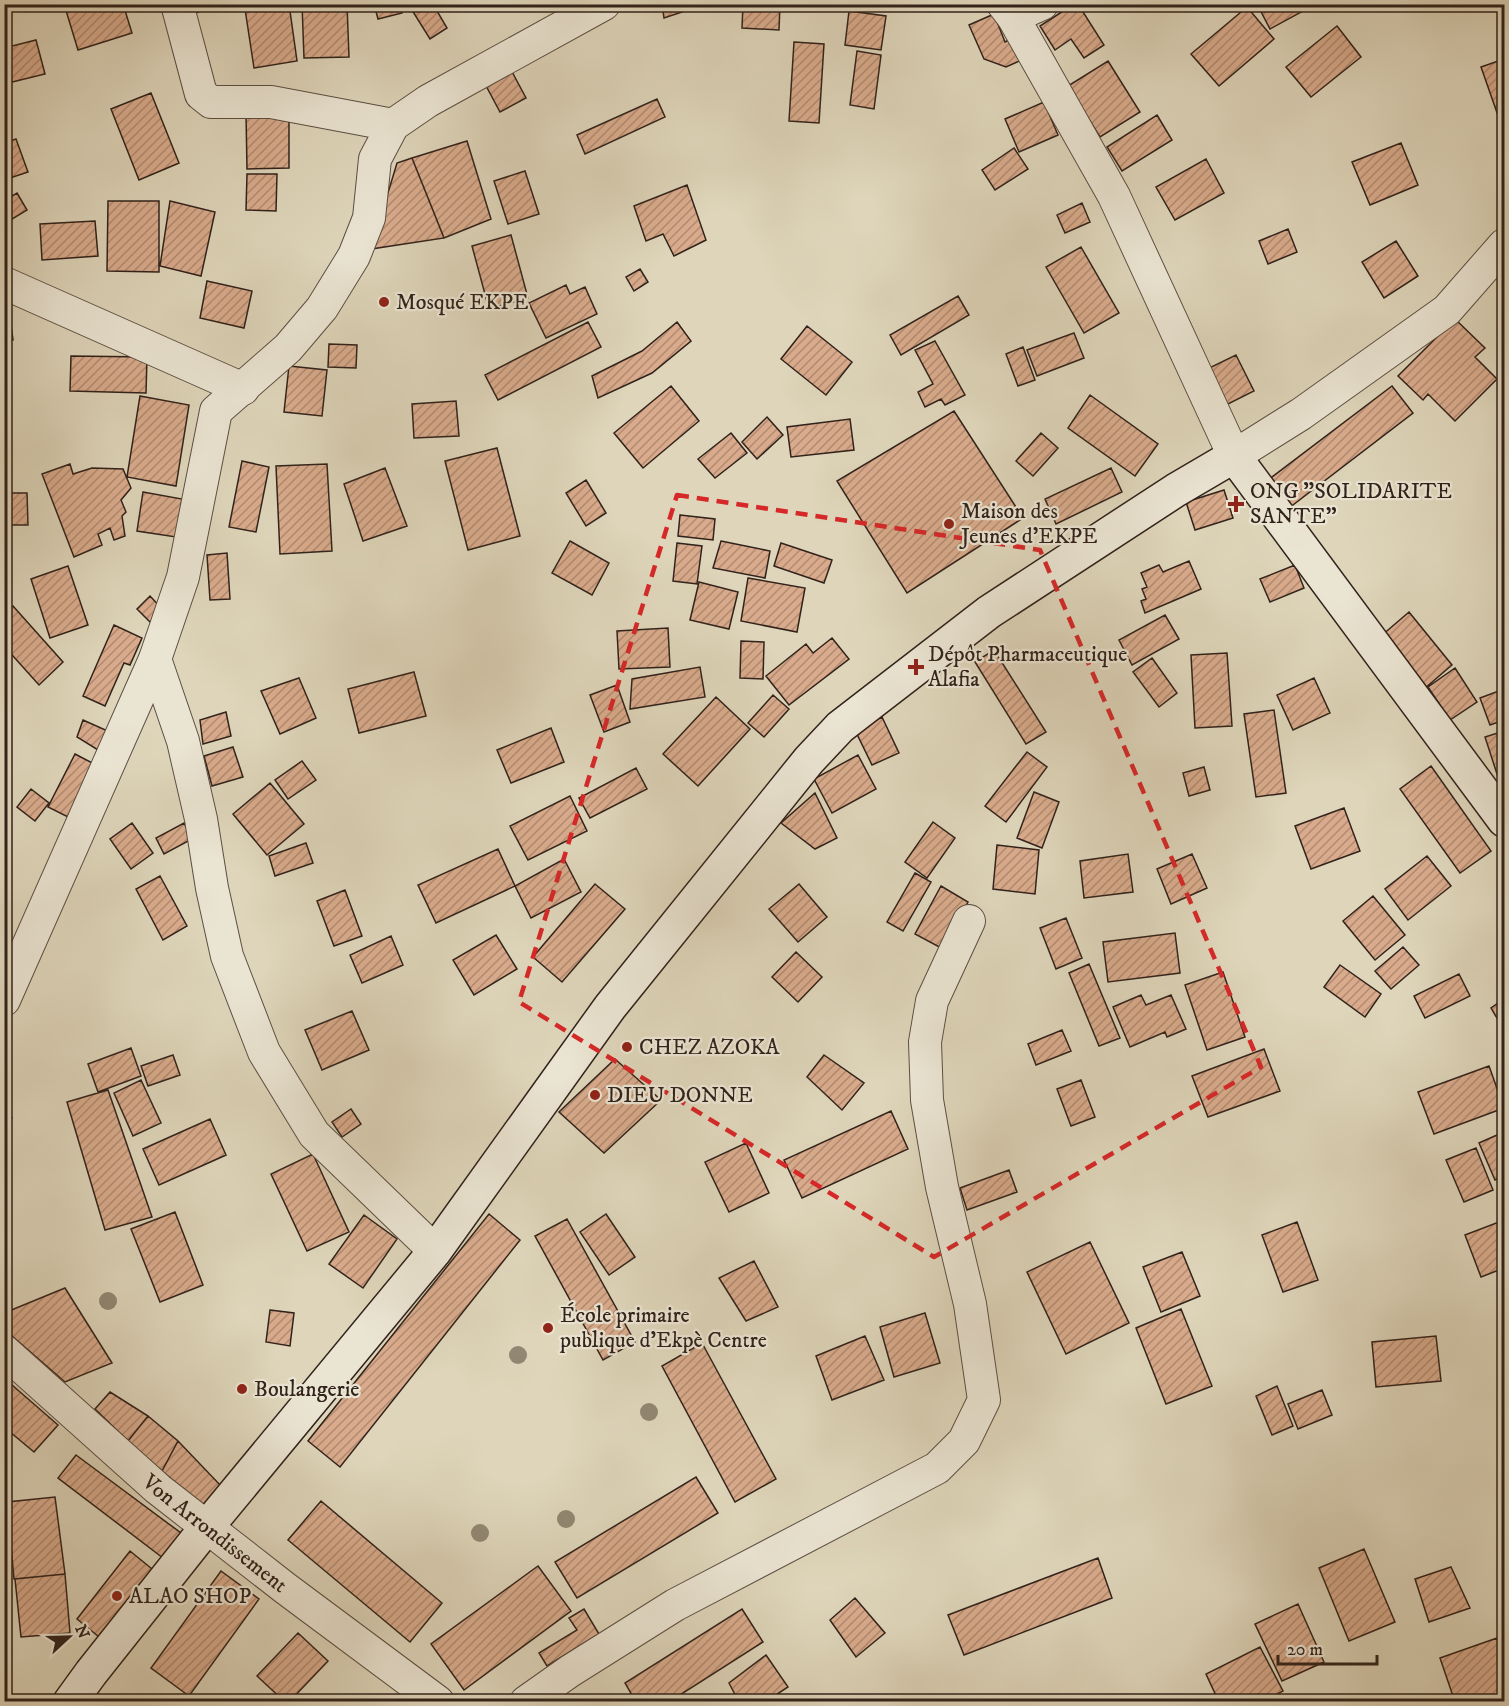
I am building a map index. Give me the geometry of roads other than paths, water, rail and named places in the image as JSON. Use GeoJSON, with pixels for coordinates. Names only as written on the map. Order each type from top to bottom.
{"type":"FeatureCollection","features":[{"type":"Feature","properties":{"kind":"street"},"geometry":{"type":"LineString","coordinates":[[177,4],[201,94],[206,99],[212,102],[271,102],[393,125]]}},
{"type":"Feature","properties":{"kind":"street"},"geometry":{"type":"LineString","coordinates":[[4,1000],[155,659],[183,577],[216,411],[288,348],[322,308],[354,256],[369,218],[375,159],[393,125],[428,101],[604,4]]}},
{"type":"Feature","properties":{"kind":"street"},"geometry":{"type":"LineString","coordinates":[[1042,4],[1008,11],[1114,196],[1234,456],[1504,820]]}},
{"type":"Feature","properties":{"kind":"street"},"geometry":{"type":"LineString","coordinates":[[70,1701],[206,1528],[435,1251],[610,1007],[809,760],[840,727],[989,612],[1176,490],[1301,414],[1447,310],[1504,245]]}},
{"type":"Feature","properties":{"kind":"street"},"geometry":{"type":"LineString","coordinates":[[4,283],[243,389]]}},
{"type":"Feature","properties":{"kind":"street"},"geometry":{"type":"LineString","coordinates":[[155,659],[183,741],[201,819],[212,888],[227,956],[264,1052],[314,1134],[435,1251]]}},
{"type":"Feature","properties":{"kind":"street"},"geometry":{"type":"LineString","coordinates":[[526,1701],[675,1605],[937,1468],[964,1441],[984,1400],[970,1304],[942,1187],[927,1100],[925,1042],[932,1001],[969,921]]}},
{"type":"Feature","properties":{"kind":"street","name":"Von Arrondissement"},"geometry":{"type":"LineString","coordinates":[[4,1351],[158,1489],[206,1528],[438,1701]]}},
{"type":"Feature","properties":{"kind":"place","name":"Mosqué EKPE"},"geometry":{"type":"Point","coordinates":[384,302]}},
{"type":"Feature","properties":{"kind":"place","name":"ONG \"SOLIDARITE SANTE\""},"geometry":{"type":"Point","coordinates":[1236,504]}},
{"type":"Feature","properties":{"kind":"place","name":"Maison des Jeunes d'EKPE"},"geometry":{"type":"Point","coordinates":[949,524]}},
{"type":"Feature","properties":{"kind":"place","name":"Dépôt Pharmaceutique Alafia"},"geometry":{"type":"Point","coordinates":[916,667]}},
{"type":"Feature","properties":{"kind":"place","name":"CHEZ AZOKA"},"geometry":{"type":"Point","coordinates":[627,1047]}},
{"type":"Feature","properties":{"kind":"place","name":"DIEU DONNE"},"geometry":{"type":"Point","coordinates":[595,1095]}},
{"type":"Feature","properties":{"kind":"place","name":"École primaire publique d'Ekpè Centre"},"geometry":{"type":"Point","coordinates":[548,1328]}},
{"type":"Feature","properties":{"kind":"place","name":"Boulangerie"},"geometry":{"type":"Point","coordinates":[242,1389]}},
{"type":"Feature","properties":{"kind":"place","name":"ALAO SHOP"},"geometry":{"type":"Point","coordinates":[117,1596]}}]}
